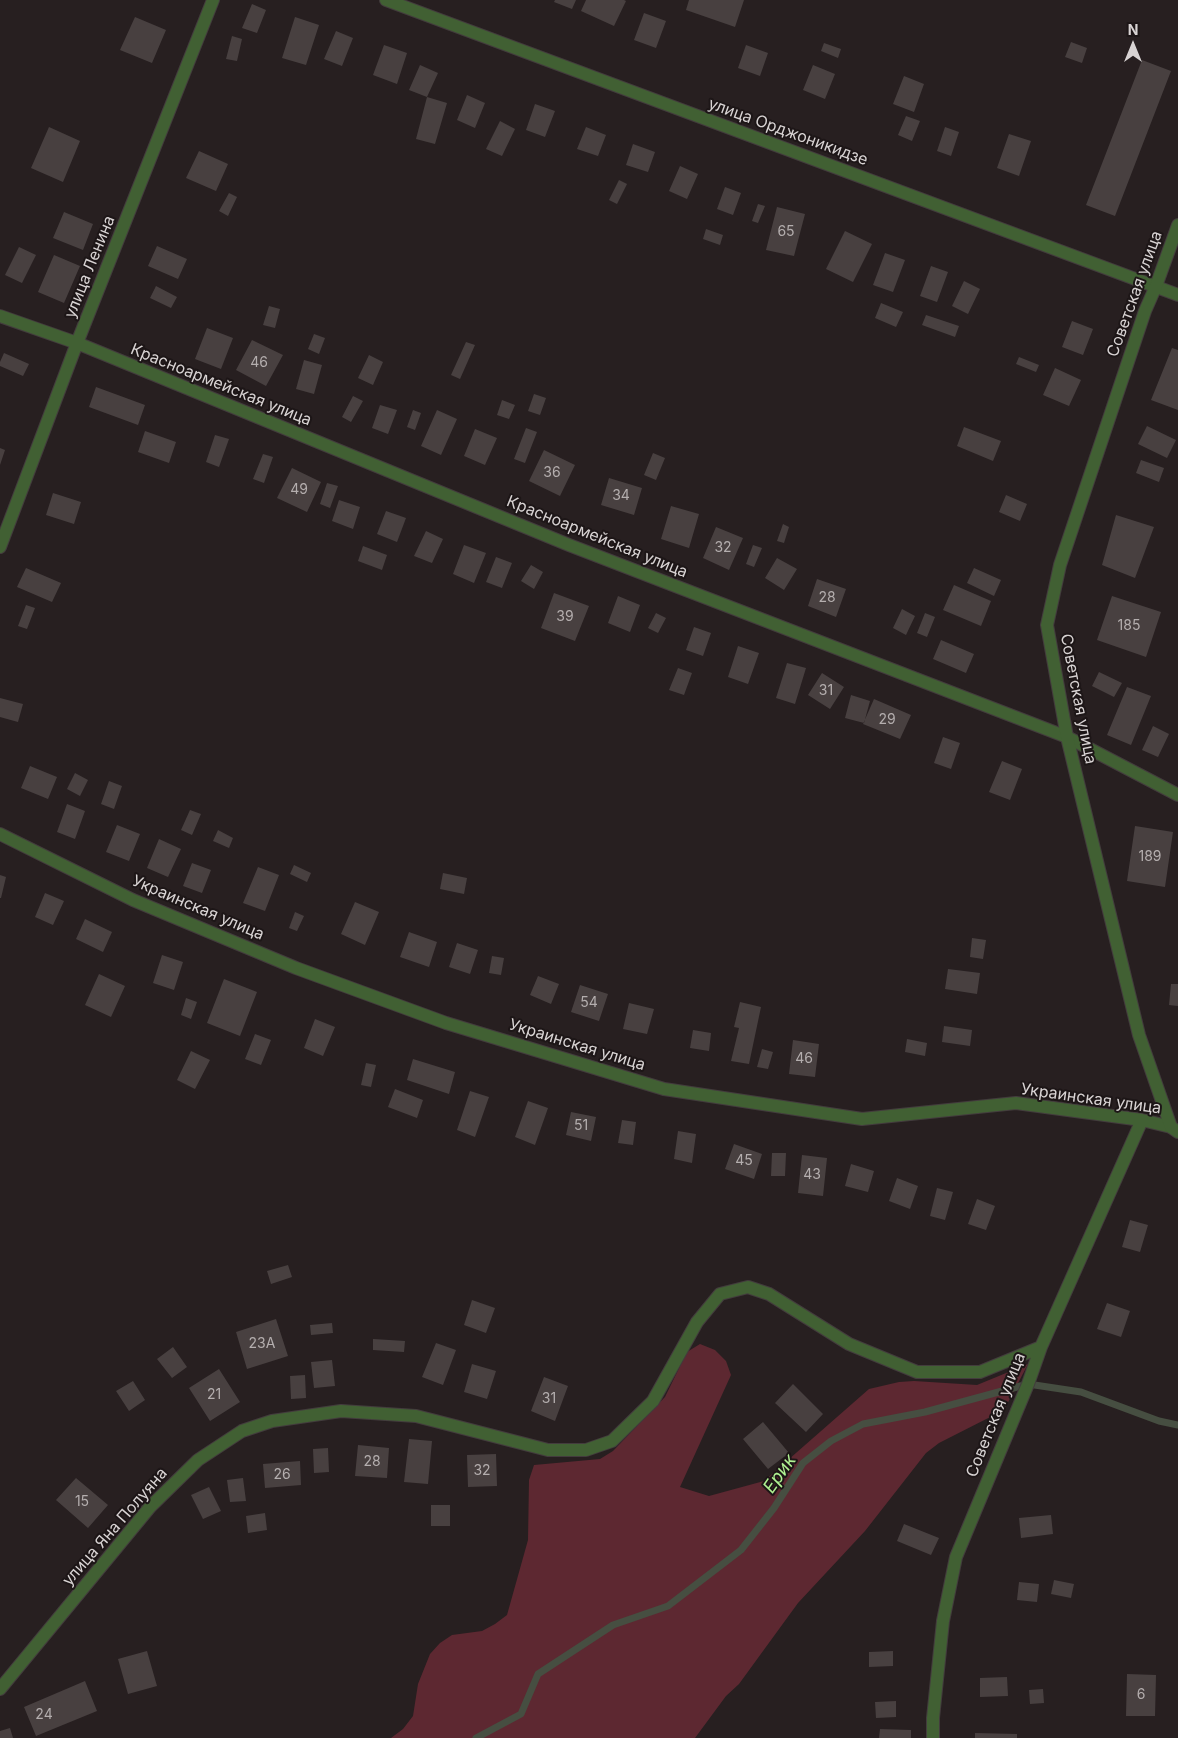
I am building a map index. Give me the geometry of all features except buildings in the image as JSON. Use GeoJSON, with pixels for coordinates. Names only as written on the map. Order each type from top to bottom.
{"type":"FeatureCollection","features":[{"type":"Feature","properties":{"kind":"street","name":"улица Ленина"},"geometry":{"type":"LineString","coordinates":[[0,547],[77,344],[213,0]]}},
{"type":"Feature","properties":{"kind":"street","name":"улица Орджоникидзе"},"geometry":{"type":"LineString","coordinates":[[386,0],[1178,295]]}},
{"type":"Feature","properties":{"kind":"street","name":"Советская улица"},"geometry":{"type":"LineString","coordinates":[[1175,1130],[1139,1035],[1067,737],[1047,625],[1060,564],[1145,311],[1178,225]]}},
{"type":"Feature","properties":{"kind":"street","name":"Красноармейская улица"},"geometry":{"type":"LineString","coordinates":[[0,316],[77,344],[569,545],[1067,737],[1178,795]]}},
{"type":"Feature","properties":{"kind":"street","name":"Украинская улица"},"geometry":{"type":"LineString","coordinates":[[0,834],[133,900],[296,968],[446,1023],[664,1089],[862,1119],[1016,1103],[1142,1120],[1175,1130]]}},
{"type":"Feature","properties":{"kind":"street","name":"Советская улица"},"geometry":{"type":"LineString","coordinates":[[933,1738],[933,1718],[943,1621],[956,1557],[1028,1384],[1041,1347],[1142,1120]]}},
{"type":"Feature","properties":{"kind":"street","name":"улица Яна Полуяна"},"geometry":{"type":"LineString","coordinates":[[0,1689],[150,1507],[198,1460],[242,1431],[250,1428],[272,1421],[341,1411],[416,1416],[548,1450],[586,1450],[612,1441],[653,1401],[696,1322],[720,1294],[748,1287],[770,1294],[849,1344],[917,1372],[980,1372],[1041,1347]]}},
{"type":"Feature","properties":{"kind":"shaded area"},"geometry":{"type":"Polygon","coordinates":[[[700,1344],[715,1350],[726,1361],[731,1375],[680,1487],[709,1496],[764,1481],[869,1389],[899,1382],[914,1381],[977,1385],[1028,1364],[1004,1410],[939,1443],[926,1453],[865,1531],[798,1603],[739,1684],[726,1696],[695,1738],[391,1738],[403,1729],[413,1716],[418,1684],[430,1654],[440,1643],[452,1635],[482,1631],[507,1615],[528,1540],[529,1480],[534,1465],[600,1459],[613,1451],[665,1397],[687,1352],[700,1344]]]}},
{"type":"Feature","properties":{"kind":"waterway","name":"Ерик"},"geometry":{"type":"LineString","coordinates":[[476,1738],[521,1714],[538,1674],[613,1625],[668,1606],[741,1550],[774,1508],[803,1463],[831,1441],[863,1424],[925,1412],[1028,1384],[1081,1392],[1159,1421],[1178,1425]]}}]}
